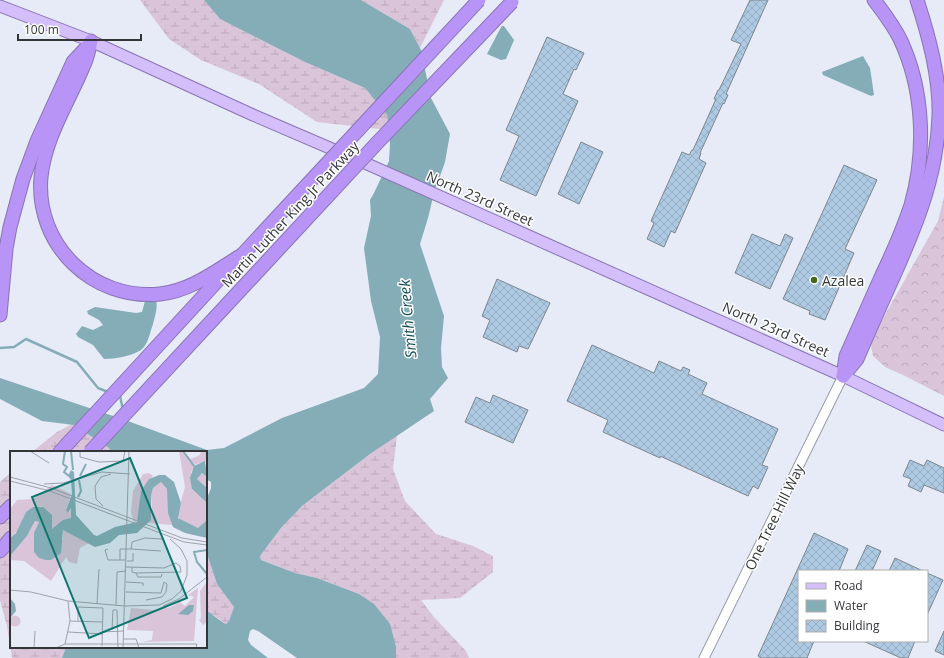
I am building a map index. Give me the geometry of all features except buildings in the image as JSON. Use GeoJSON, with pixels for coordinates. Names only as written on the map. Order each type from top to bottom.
{"type":"FeatureCollection","features":[{"type":"Feature","properties":{"kind":"highway","name":"Martin Luther King Jr Parkway"},"geometry":{"type":"LineString","coordinates":[[61,451],[479,0]]}},
{"type":"Feature","properties":{"kind":"highway"},"geometry":{"type":"LineString","coordinates":[[844,376],[846,356],[901,233],[911,204],[917,176],[921,145],[920,117],[916,87],[910,62],[888,19],[874,0]]}},
{"type":"Feature","properties":{"kind":"highway"},"geometry":{"type":"LineString","coordinates":[[844,376],[857,359],[909,241],[922,208],[931,178],[939,116],[937,82],[930,46],[917,0]]}},
{"type":"Feature","properties":{"kind":"highway","name":"Martin Luther King Jr Parkway"},"geometry":{"type":"LineString","coordinates":[[91,451],[377,144],[514,1]]}},
{"type":"Feature","properties":{"kind":"highway"},"geometry":{"type":"LineString","coordinates":[[91,41],[84,66],[53,132],[45,154],[41,177],[43,214],[50,232],[57,244],[69,260],[83,273],[119,291],[142,294],[161,294],[182,289],[242,255]]}},
{"type":"Feature","properties":{"kind":"highway"},"geometry":{"type":"LineString","coordinates":[[0,315],[6,249],[10,227],[23,179],[37,142],[73,62],[91,41]]}},
{"type":"Feature","properties":{"kind":"highway"},"geometry":{"type":"LineString","coordinates":[[0,518],[10,507]]}},
{"type":"Feature","properties":{"kind":"highway"},"geometry":{"type":"LineString","coordinates":[[0,551],[10,539]]}},
{"type":"Feature","properties":{"kind":"main road","name":"North 23rd Street"},"geometry":{"type":"LineString","coordinates":[[0,6],[91,41],[253,115],[374,167],[844,376],[944,425]]}},
{"type":"Feature","properties":{"kind":"street","name":"One Tree Hill Way"},"geometry":{"type":"LineString","coordinates":[[704,658],[844,376]]}},
{"type":"Feature","properties":{"kind":"green space"},"geometry":{"type":"Polygon","coordinates":[[[140,0],[204,0],[220,19],[305,62],[365,88],[387,115],[388,130],[317,122],[259,84],[201,60],[169,39],[140,0]]]}},
{"type":"Feature","properties":{"kind":"green space"},"geometry":{"type":"Polygon","coordinates":[[[361,0],[444,0],[420,48],[410,29],[361,0]]]}},
{"type":"Feature","properties":{"kind":"green space"},"geometry":{"type":"Polygon","coordinates":[[[944,197],[944,396],[885,367],[873,356],[871,345],[881,322],[938,221],[944,197]]]}},
{"type":"Feature","properties":{"kind":"green space"},"geometry":{"type":"Polygon","coordinates":[[[72,424],[109,448],[110,451],[33,451],[57,432],[72,424]]]}},
{"type":"Feature","properties":{"kind":"green space"},"geometry":{"type":"Polygon","coordinates":[[[397,435],[393,469],[405,501],[436,534],[473,546],[493,556],[493,572],[460,598],[421,600],[433,616],[466,651],[469,658],[396,658],[396,647],[359,594],[317,578],[295,573],[261,560],[260,556],[281,528],[302,506],[397,435]]]}},
{"type":"Feature","properties":{"kind":"green space"},"geometry":{"type":"Polygon","coordinates":[[[10,473],[10,645],[7,626],[0,600],[0,482],[10,473]]]}},
{"type":"Feature","properties":{"kind":"green space"},"geometry":{"type":"Polygon","coordinates":[[[207,554],[217,584],[234,607],[229,621],[226,624],[207,611],[207,554]]]}},
{"type":"Feature","properties":{"kind":"green space"},"geometry":{"type":"Polygon","coordinates":[[[10,648],[66,648],[62,658],[12,658],[10,648]]]}},
{"type":"Feature","properties":{"kind":"water","name":"Smith Creek"},"geometry":{"type":"Polygon","coordinates":[[[204,0],[361,0],[410,29],[421,50],[431,98],[450,134],[445,162],[434,193],[420,244],[444,316],[441,348],[442,367],[448,378],[430,399],[434,411],[370,454],[302,506],[281,528],[260,556],[261,560],[295,573],[317,578],[359,594],[374,604],[390,624],[396,647],[396,658],[297,658],[253,629],[250,631],[248,640],[251,645],[268,658],[62,658],[66,648],[207,648],[207,611],[226,624],[229,621],[234,607],[217,584],[207,554],[207,498],[211,488],[211,482],[207,480],[207,451],[110,451],[109,448],[74,425],[42,421],[0,399],[0,378],[125,420],[207,450],[224,448],[282,418],[364,388],[378,374],[380,337],[371,301],[364,248],[371,216],[370,200],[389,161],[390,144],[387,115],[365,88],[305,62],[220,19],[204,0]]]}},
{"type":"Feature","properties":{"kind":"water"},"geometry":{"type":"Polygon","coordinates":[[[502,26],[504,26],[514,40],[506,59],[501,60],[487,54],[502,26]]]}},
{"type":"Feature","properties":{"kind":"water"},"geometry":{"type":"Polygon","coordinates":[[[863,56],[870,68],[874,95],[871,96],[823,75],[822,72],[863,56]]]}},
{"type":"Feature","properties":{"kind":"water"},"geometry":{"type":"Polygon","coordinates":[[[156,300],[156,312],[148,338],[143,348],[133,354],[123,357],[104,359],[93,345],[78,337],[76,334],[82,326],[93,330],[103,325],[99,320],[88,314],[87,311],[95,307],[136,313],[142,312],[145,301],[156,300]]]}},
{"type":"Feature","properties":{"kind":"waterway"},"geometry":{"type":"LineString","coordinates":[[0,348],[14,347],[26,339],[77,362],[98,388],[108,392]]}},
{"type":"Feature","properties":{"kind":"waterway"},"geometry":{"type":"LineString","coordinates":[[117,395],[120,396],[123,410]]}},
{"type":"Feature","properties":{"kind":"place","name":"Azalea"},"geometry":{"type":"Point","coordinates":[814,280]}}]}
